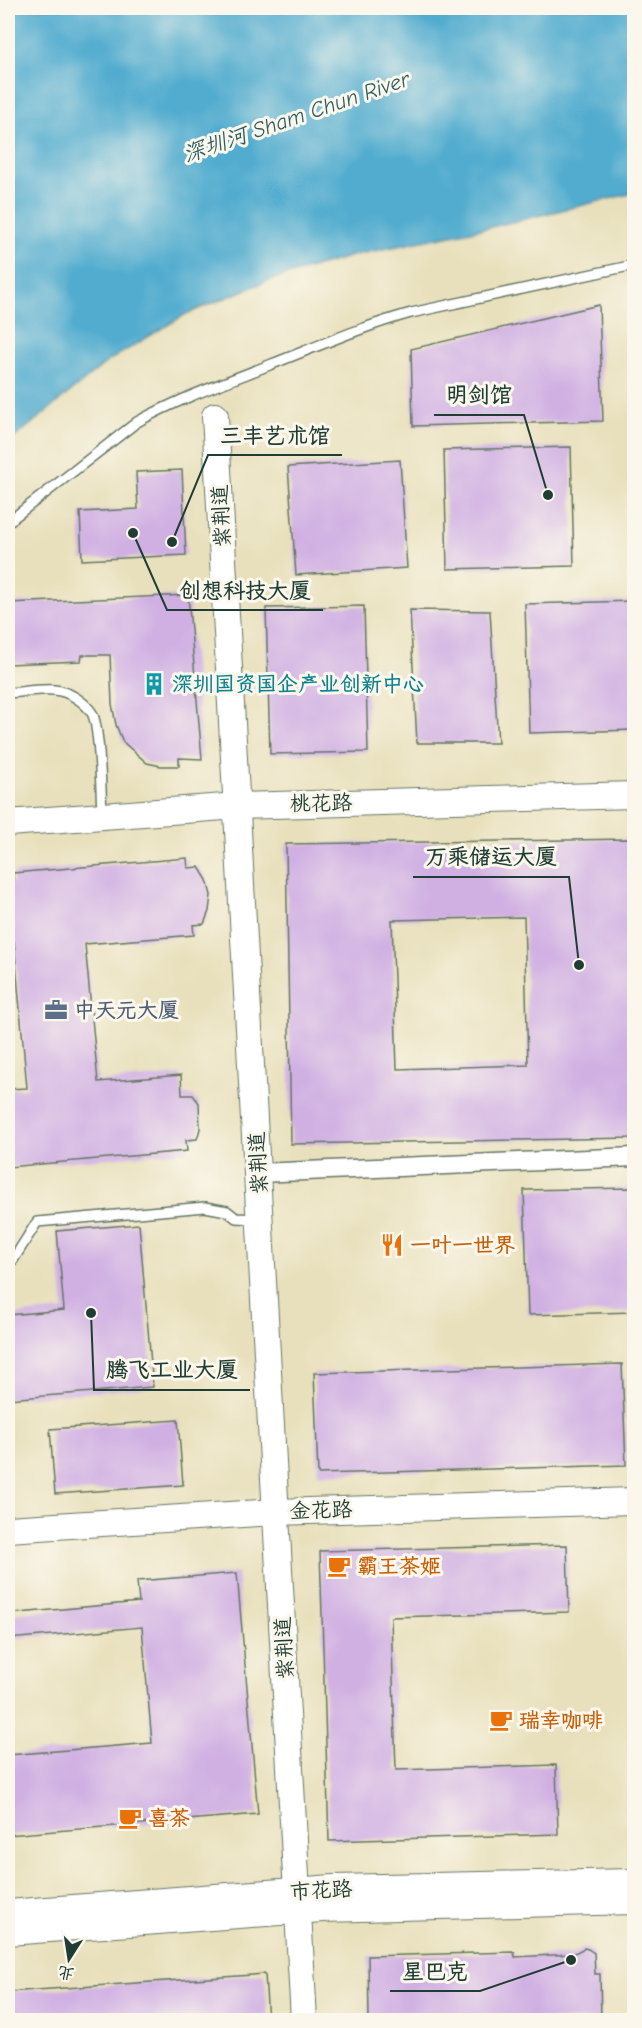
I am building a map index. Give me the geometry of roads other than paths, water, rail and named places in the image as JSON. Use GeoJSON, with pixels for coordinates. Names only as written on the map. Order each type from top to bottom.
{"type":"FeatureCollection","features":[{"type":"Feature","properties":{"kind":"street","name":"紫荆道"},"geometry":{"type":"LineString","coordinates":[[215,416],[304,2020]]}},
{"type":"Feature","properties":{"kind":"street","name":"桃花路"},"geometry":{"type":"LineString","coordinates":[[8,823],[238,806],[634,795]]}},
{"type":"Feature","properties":{"kind":"street"},"geometry":{"type":"LineString","coordinates":[[258,1173],[634,1157]]}},
{"type":"Feature","properties":{"kind":"street","name":"金花路"},"geometry":{"type":"LineString","coordinates":[[8,1529],[276,1512],[634,1501]]}},
{"type":"Feature","properties":{"kind":"street","name":"市花路"},"geometry":{"type":"LineString","coordinates":[[8,1932],[298,1901],[333,1888],[634,1882]]}},
{"type":"Feature","properties":{"kind":"street","name":"市花路"},"geometry":{"type":"LineString","coordinates":[[8,1913],[298,1901],[634,1901]]}},
{"type":"Feature","properties":{"kind":"lane"},"geometry":{"type":"LineString","coordinates":[[8,522],[137,422],[160,409],[200,392],[379,322],[411,313],[634,266]]}},
{"type":"Feature","properties":{"kind":"lane"},"geometry":{"type":"LineString","coordinates":[[8,693],[54,690],[69,694],[83,703],[93,715],[97,730],[102,816]]}},
{"type":"Feature","properties":{"kind":"lane"},"geometry":{"type":"LineString","coordinates":[[8,1261],[14,1260],[37,1222],[205,1207],[227,1211],[236,1218],[261,1219]]}},
{"type":"Feature","properties":{"kind":"water","name":"深圳河 Sham Chun River"},"geometry":{"type":"Polygon","coordinates":[[[8,8],[634,8],[634,193],[495,226],[359,254],[267,281],[186,314],[108,361],[8,443],[8,8]]]}},
{"type":"Feature","properties":{"kind":"place","name":"明剑馆"},"geometry":{"type":"Point","coordinates":[548,495]}},
{"type":"Feature","properties":{"kind":"place","name":"创想科技大厦"},"geometry":{"type":"Point","coordinates":[133,533]}},
{"type":"Feature","properties":{"kind":"place","name":"三丰艺术馆"},"geometry":{"type":"Point","coordinates":[172,542]}},
{"type":"Feature","properties":{"kind":"place","name":"深圳国资国企产业创新中心"},"geometry":{"type":"Point","coordinates":[154,684]}},
{"type":"Feature","properties":{"kind":"place","name":"万乘储运大厦"},"geometry":{"type":"Point","coordinates":[579,965]}},
{"type":"Feature","properties":{"kind":"place","name":"中天元大厦"},"geometry":{"type":"Point","coordinates":[56,1010]}},
{"type":"Feature","properties":{"kind":"place","name":"一叶一世界"},"geometry":{"type":"Point","coordinates":[392,1245]}},
{"type":"Feature","properties":{"kind":"place","name":"腾飞工业大厦"},"geometry":{"type":"Point","coordinates":[91,1313]}},
{"type":"Feature","properties":{"kind":"place","name":"霸王茶姬"},"geometry":{"type":"Point","coordinates":[339,1566]}},
{"type":"Feature","properties":{"kind":"place","name":"瑞幸咖啡"},"geometry":{"type":"Point","coordinates":[501,1720]}},
{"type":"Feature","properties":{"kind":"place","name":"喜茶"},"geometry":{"type":"Point","coordinates":[130,1818]}},
{"type":"Feature","properties":{"kind":"place","name":"星巴克"},"geometry":{"type":"Point","coordinates":[571,1960]}}]}
